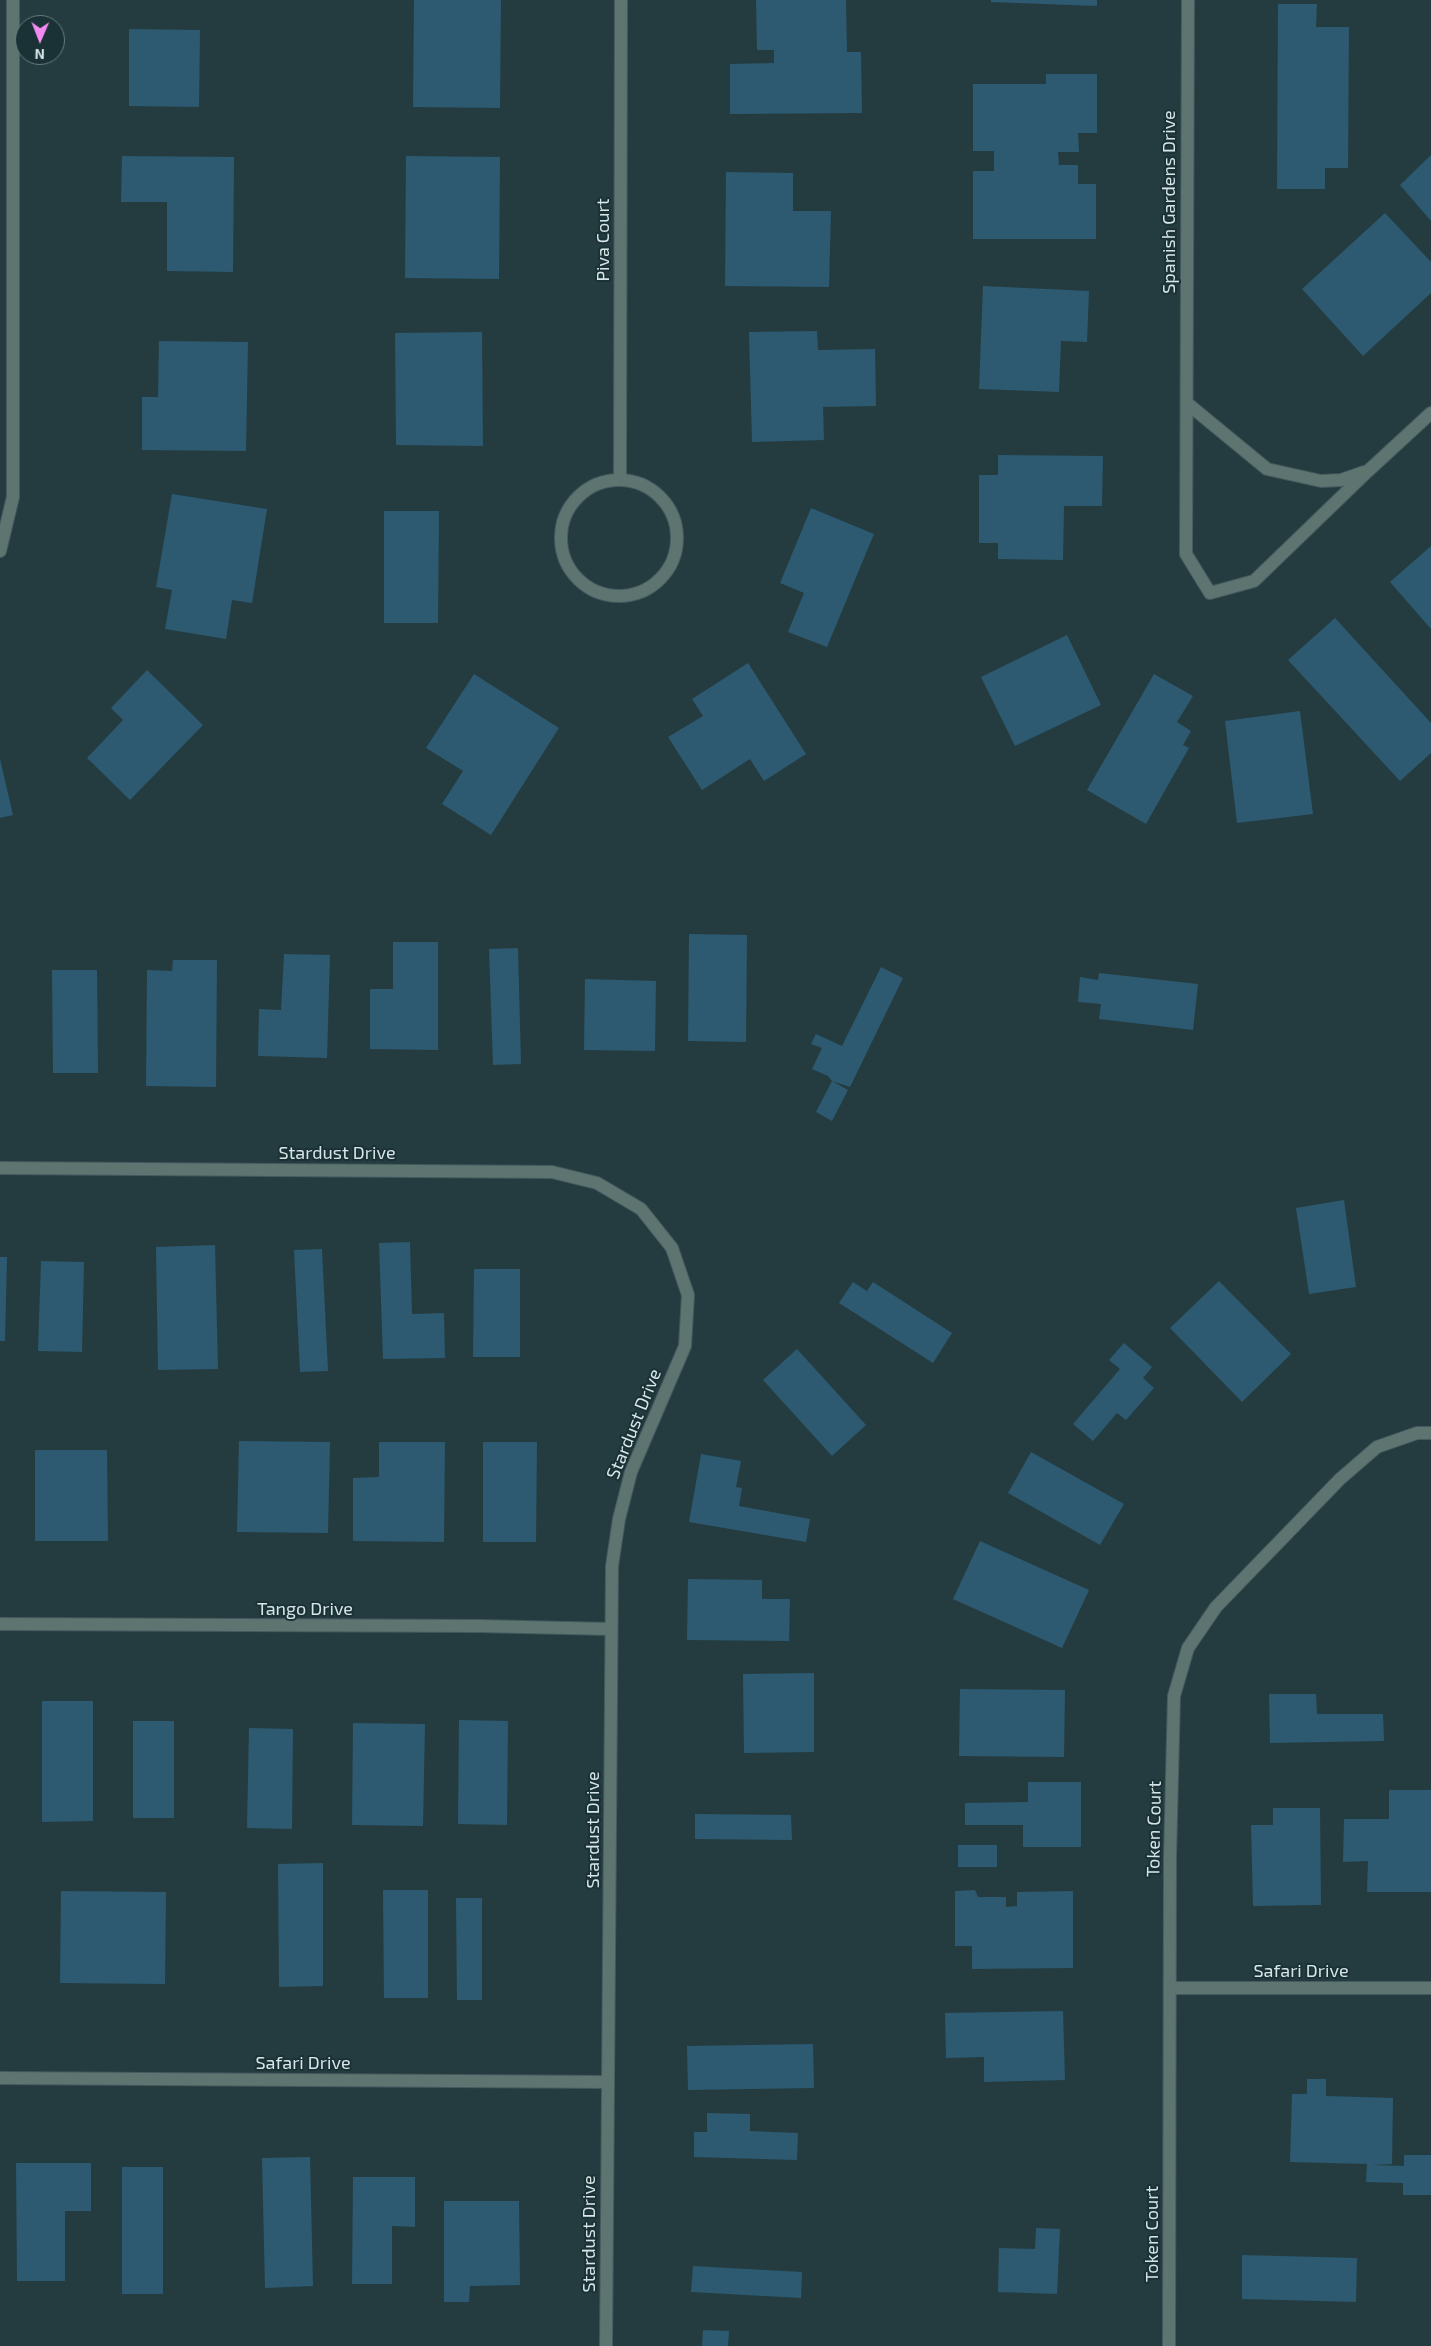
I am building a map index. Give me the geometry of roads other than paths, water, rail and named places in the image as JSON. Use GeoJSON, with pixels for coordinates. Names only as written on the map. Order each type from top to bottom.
{"type":"FeatureCollection","features":[{"type":"Feature","properties":{"kind":"street"},"geometry":{"type":"LineString","coordinates":[[0,551],[13,497],[13,0]]}},
{"type":"Feature","properties":{"kind":"street","name":"Piva Court"},"geometry":{"type":"LineString","coordinates":[[620,480],[621,0]]}},
{"type":"Feature","properties":{"kind":"street","name":"Spanish Gardens Drive"},"geometry":{"type":"LineString","coordinates":[[1188,0],[1186,554],[1210,593],[1254,582],[1368,471],[1431,414]]}},
{"type":"Feature","properties":{"kind":"street","name":"Spanish Gardens Drive"},"geometry":{"type":"LineString","coordinates":[[1188,404],[1268,469],[1321,481],[1341,480],[1368,471]]}},
{"type":"Feature","properties":{"kind":"street"},"geometry":{"type":"LineString","coordinates":[[620,480],[640,483],[656,494],[669,508],[676,527],[676,547],[671,565],[658,580],[642,591],[622,596],[604,594],[587,586],[573,574],[564,557],[561,539],[564,520],[572,504],[585,491],[602,483],[620,480]]}},
{"type":"Feature","properties":{"kind":"street","name":"Stardust Drive"},"geometry":{"type":"LineString","coordinates":[[0,1168],[552,1172],[597,1183],[641,1209],[672,1248],[688,1295],[685,1346],[629,1481],[619,1519],[612,1566],[610,1629],[611,1887],[607,2082],[606,2346]]}},
{"type":"Feature","properties":{"kind":"street","name":"Token Court"},"geometry":{"type":"LineString","coordinates":[[1169,2346],[1170,1857],[1174,1696],[1188,1648],[1216,1607],[1340,1479],[1377,1447],[1417,1433],[1431,1433]]}},
{"type":"Feature","properties":{"kind":"street","name":"Tango Drive"},"geometry":{"type":"LineString","coordinates":[[0,1624],[479,1626],[610,1629]]}},
{"type":"Feature","properties":{"kind":"street","name":"Safari Drive"},"geometry":{"type":"LineString","coordinates":[[1171,1988],[1431,1988]]}},
{"type":"Feature","properties":{"kind":"street","name":"Safari Drive"},"geometry":{"type":"LineString","coordinates":[[0,2078],[607,2082]]}}]}
